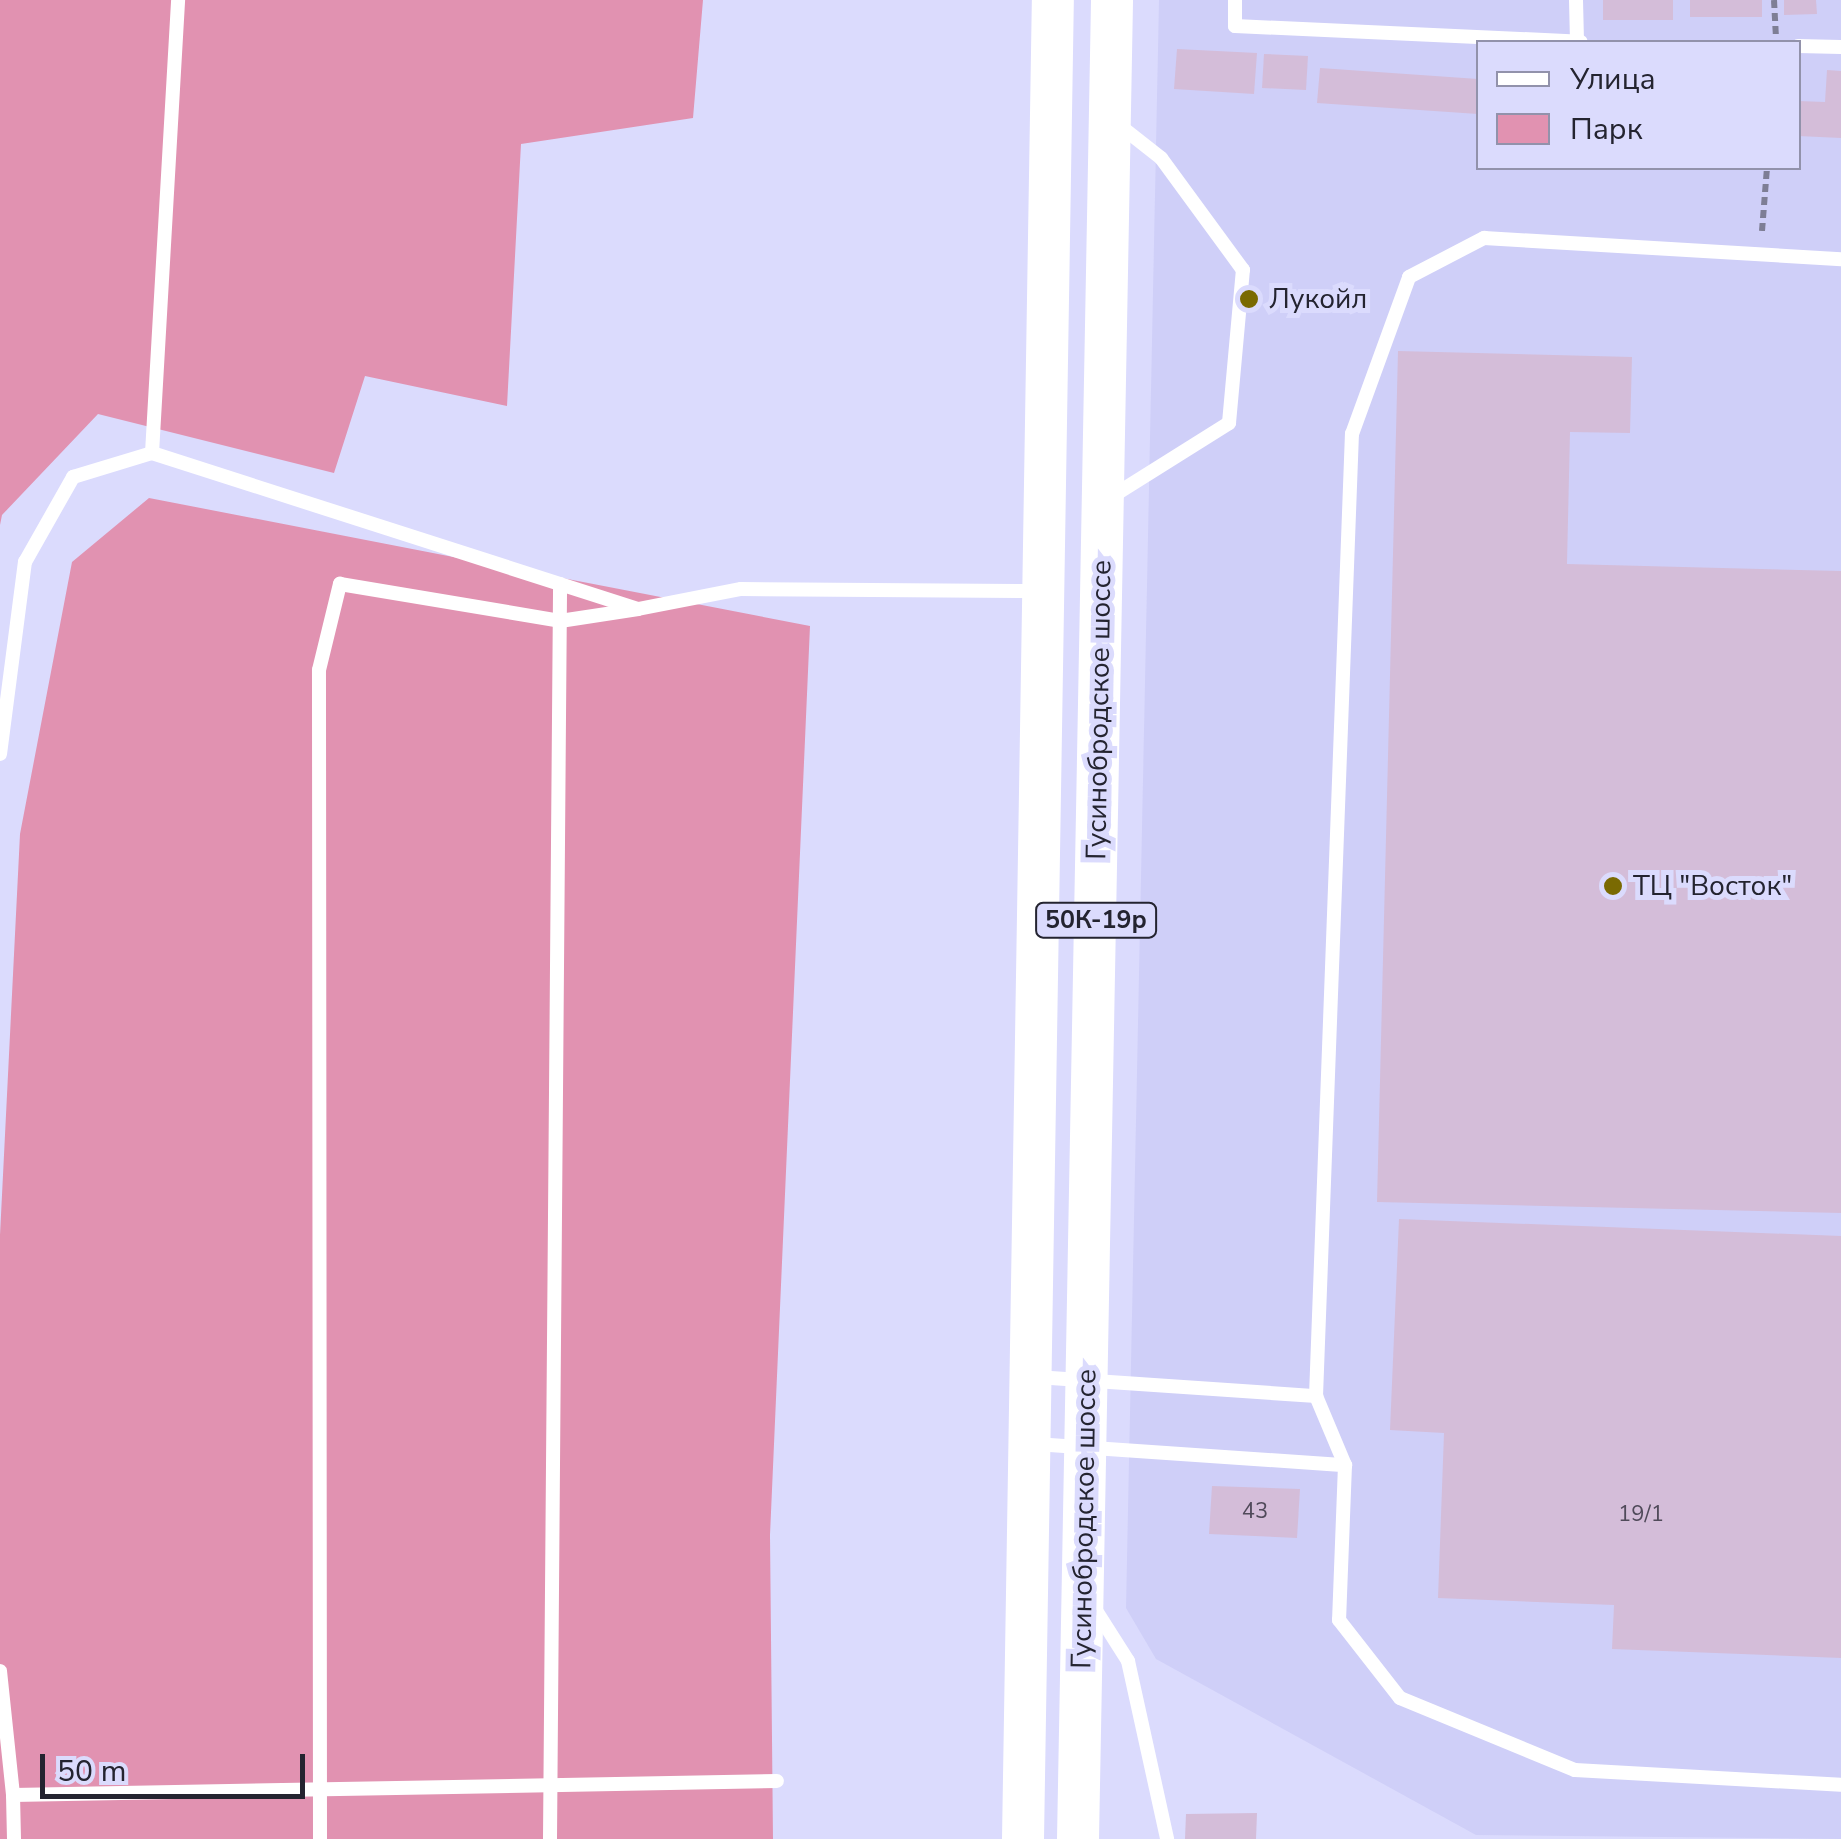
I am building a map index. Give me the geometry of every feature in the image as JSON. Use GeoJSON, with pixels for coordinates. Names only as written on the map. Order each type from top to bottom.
{"type":"FeatureCollection","features":[{"type":"Feature","properties":{"kind":"main road","name":"Гусинобродское шоссе"},"geometry":{"type":"LineString","coordinates":[[1023,1839],[1052,0]]}},
{"type":"Feature","properties":{"kind":"main road","name":"Гусинобродское шоссе"},"geometry":{"type":"LineString","coordinates":[[1078,1839],[1112,0]]}},
{"type":"Feature","properties":{"kind":"lane"},"geometry":{"type":"LineString","coordinates":[[152,453],[178,0]]}},
{"type":"Feature","properties":{"kind":"lane"},"geometry":{"type":"LineString","coordinates":[[1235,0],[1234,26],[1536,40]]}},
{"type":"Feature","properties":{"kind":"lane"},"geometry":{"type":"LineString","coordinates":[[1576,0],[1579,40]]}},
{"type":"Feature","properties":{"kind":"lane"},"geometry":{"type":"LineString","coordinates":[[1801,46],[1841,47]]}},
{"type":"Feature","properties":{"kind":"lane"},"geometry":{"type":"LineString","coordinates":[[1103,502],[1229,423],[1242,270],[1161,158],[1110,118]]}},
{"type":"Feature","properties":{"kind":"lane"},"geometry":{"type":"LineString","coordinates":[[1841,259],[1484,238],[1408,276],[1352,434],[1316,1396],[1345,1464],[1339,1620],[1400,1698],[1574,1770],[1841,1785]]}},
{"type":"Feature","properties":{"kind":"lane"},"geometry":{"type":"LineString","coordinates":[[0,754],[25,562],[73,477],[152,453],[638,609]]}},
{"type":"Feature","properties":{"kind":"lane"},"geometry":{"type":"LineString","coordinates":[[320,1839],[320,670],[340,584],[560,621],[742,589],[1043,591]]}},
{"type":"Feature","properties":{"kind":"lane"},"geometry":{"type":"LineString","coordinates":[[550,1839],[560,584]]}},
{"type":"Feature","properties":{"kind":"lane"},"geometry":{"type":"LineString","coordinates":[[1030,1377],[1316,1396]]}},
{"type":"Feature","properties":{"kind":"lane"},"geometry":{"type":"LineString","coordinates":[[1029,1444],[1345,1464]]}},
{"type":"Feature","properties":{"kind":"lane"},"geometry":{"type":"LineString","coordinates":[[1083,1590],[1128,1661],[1168,1839]]}},
{"type":"Feature","properties":{"kind":"lane"},"geometry":{"type":"LineString","coordinates":[[0,1670],[14,1839]]}},
{"type":"Feature","properties":{"kind":"lane"},"geometry":{"type":"LineString","coordinates":[[13,1795],[776,1782]]}},
{"type":"Feature","properties":{"kind":"path"},"geometry":{"type":"LineString","coordinates":[[1774,0],[1776,40]]}},
{"type":"Feature","properties":{"kind":"path"},"geometry":{"type":"LineString","coordinates":[[1760,254],[1767,170]]}},
{"type":"Feature","properties":{"kind":"shaded area"},"geometry":{"type":"Polygon","coordinates":[[[1159,0],[1841,0],[1841,1839],[1476,1835],[1156,1659],[1126,1608],[1159,0]]]}},
{"type":"Feature","properties":{"kind":"green space"},"geometry":{"type":"Polygon","coordinates":[[[0,0],[703,0],[693,118],[521,144],[507,406],[365,376],[334,473],[98,414],[2,515],[0,525],[0,0]]]}},
{"type":"Feature","properties":{"kind":"green space"},"geometry":{"type":"Polygon","coordinates":[[[149,498],[810,626],[770,1535],[773,1839],[0,1839],[0,1235],[20,834],[72,562],[149,498]]]}},
{"type":"Feature","properties":{"kind":"building"},"geometry":{"type":"Polygon","coordinates":[[[1603,0],[1673,0],[1673,20],[1603,20],[1603,0]]]}},
{"type":"Feature","properties":{"kind":"building"},"geometry":{"type":"Polygon","coordinates":[[[1690,0],[1762,0],[1762,17],[1690,17],[1690,0]]]}},
{"type":"Feature","properties":{"kind":"building"},"geometry":{"type":"Polygon","coordinates":[[[1784,0],[1816,0],[1817,14],[1784,15],[1784,0]]]}},
{"type":"Feature","properties":{"kind":"building"},"geometry":{"type":"Polygon","coordinates":[[[1177,49],[1257,53],[1254,94],[1174,89],[1177,49]]]}},
{"type":"Feature","properties":{"kind":"building"},"geometry":{"type":"Polygon","coordinates":[[[1264,54],[1308,56],[1306,90],[1262,88],[1264,54]]]}},
{"type":"Feature","properties":{"kind":"building"},"geometry":{"type":"Polygon","coordinates":[[[1320,68],[1476,79],[1476,114],[1317,103],[1320,68]]]}},
{"type":"Feature","properties":{"kind":"building"},"geometry":{"type":"Polygon","coordinates":[[[1827,70],[1841,71],[1841,138],[1801,136],[1801,101],[1825,102],[1827,70]]]}},
{"type":"Feature","properties":{"kind":"building","name":"ТЦ \"Восток\""},"geometry":{"type":"Polygon","coordinates":[[[1398,351],[1632,357],[1630,433],[1570,432],[1567,564],[1841,571],[1841,1213],[1377,1202],[1398,351]]]}},
{"type":"Feature","properties":{"kind":"building"},"geometry":{"type":"Polygon","coordinates":[[[1399,1219],[1841,1236],[1841,1658],[1612,1649],[1614,1605],[1438,1598],[1444,1433],[1390,1430],[1399,1219]]]}},
{"type":"Feature","properties":{"kind":"building"},"geometry":{"type":"Polygon","coordinates":[[[1212,1486],[1300,1489],[1297,1538],[1209,1534],[1212,1486]]]}},
{"type":"Feature","properties":{"kind":"building"},"geometry":{"type":"Polygon","coordinates":[[[1257,1813],[1256,1839],[1185,1839],[1186,1814],[1257,1813]]]}},
{"type":"Feature","properties":{"kind":"place","name":"Лукойл"},"geometry":{"type":"Point","coordinates":[1249,299]}},
{"type":"Feature","properties":{"kind":"place","name":"ТЦ \"Восток\""},"geometry":{"type":"Point","coordinates":[1613,886]}}]}
